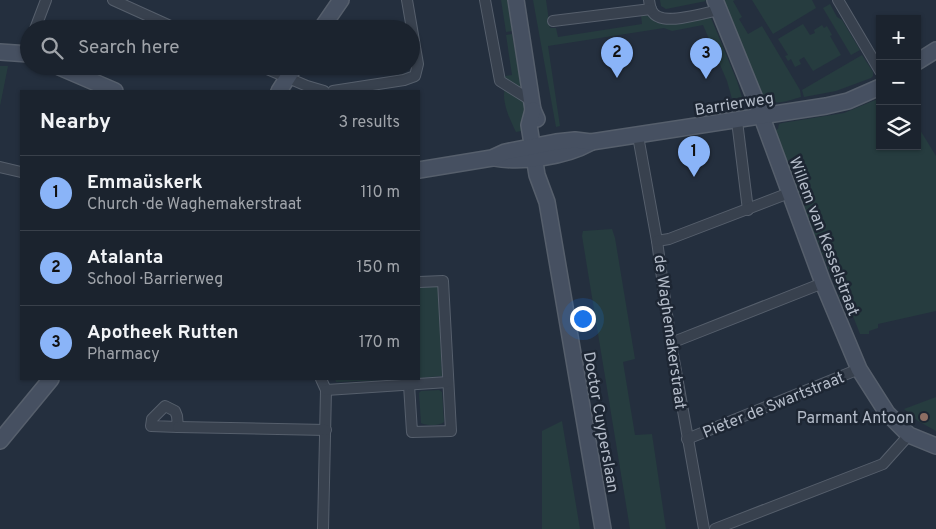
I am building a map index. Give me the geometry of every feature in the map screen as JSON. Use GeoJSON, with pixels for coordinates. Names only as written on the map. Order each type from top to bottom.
{"type":"FeatureCollection","features":[{"type":"Feature","properties":{"kind":"street"},"geometry":{"type":"LineString","coordinates":[[38,20],[46,0]]}},
{"type":"Feature","properties":{"kind":"street"},"geometry":{"type":"LineString","coordinates":[[113,0],[157,20]]}},
{"type":"Feature","properties":{"kind":"street"},"geometry":{"type":"LineString","coordinates":[[327,20],[341,0]]}},
{"type":"Feature","properties":{"kind":"street"},"geometry":{"type":"LineString","coordinates":[[408,0],[411,20]]}},
{"type":"Feature","properties":{"kind":"street"},"geometry":{"type":"LineString","coordinates":[[485,0],[500,80],[532,106]]}},
{"type":"Feature","properties":{"kind":"street","name":"Doctor Cuyperslaan"},"geometry":{"type":"LineString","coordinates":[[516,0],[532,106],[539,122],[537,175],[547,202],[603,529]]}},
{"type":"Feature","properties":{"kind":"street"},"geometry":{"type":"LineString","coordinates":[[838,0],[876,64]]}},
{"type":"Feature","properties":{"kind":"street","name":"Willem van Kesselstraat"},"geometry":{"type":"LineString","coordinates":[[553,21],[650,5],[658,17],[669,19],[717,5],[823,283],[859,369],[887,413],[909,435],[936,446]]}},
{"type":"Feature","properties":{"kind":"street"},"geometry":{"type":"LineString","coordinates":[[920,60],[936,50]]}},
{"type":"Feature","properties":{"kind":"street"},"geometry":{"type":"LineString","coordinates":[[0,52],[20,51]]}},
{"type":"Feature","properties":{"kind":"street"},"geometry":{"type":"LineString","coordinates":[[78,75],[113,90]]}},
{"type":"Feature","properties":{"kind":"street"},"geometry":{"type":"LineString","coordinates":[[339,90],[404,80],[415,75]]}},
{"type":"Feature","properties":{"kind":"street"},"geometry":{"type":"LineString","coordinates":[[287,79],[321,90]]}},
{"type":"Feature","properties":{"kind":"street","name":"Barrierweg"},"geometry":{"type":"LineString","coordinates":[[420,170],[492,158],[509,161],[539,151],[578,150],[592,142],[761,117],[848,101],[876,89]]}},
{"type":"Feature","properties":{"kind":"street"},"geometry":{"type":"LineString","coordinates":[[736,121],[748,210]]}},
{"type":"Feature","properties":{"kind":"street","name":"de Waghemakerstraat"},"geometry":{"type":"LineString","coordinates":[[638,136],[657,241],[687,439],[704,529]]}},
{"type":"Feature","properties":{"kind":"street"},"geometry":{"type":"LineString","coordinates":[[0,167],[20,172]]}},
{"type":"Feature","properties":{"kind":"street"},"geometry":{"type":"LineString","coordinates":[[657,241],[668,239],[748,210],[789,193]]}},
{"type":"Feature","properties":{"kind":"street"},"geometry":{"type":"LineString","coordinates":[[409,385],[412,432],[451,431],[443,281],[420,282]]}},
{"type":"Feature","properties":{"kind":"street"},"geometry":{"type":"LineString","coordinates":[[671,343],[823,283]]}},
{"type":"Feature","properties":{"kind":"street","name":"Pieter de Swartstraat"},"geometry":{"type":"LineString","coordinates":[[687,439],[859,369]]}},
{"type":"Feature","properties":{"kind":"street"},"geometry":{"type":"LineString","coordinates":[[1,438],[50,380]]}},
{"type":"Feature","properties":{"kind":"street"},"geometry":{"type":"LineString","coordinates":[[321,380],[326,390],[323,529]]}},
{"type":"Feature","properties":{"kind":"street"},"geometry":{"type":"LineString","coordinates":[[326,390],[448,382]]}},
{"type":"Feature","properties":{"kind":"street"},"geometry":{"type":"LineString","coordinates":[[178,427],[326,430]]}},
{"type":"Feature","properties":{"kind":"street"},"geometry":{"type":"LineString","coordinates":[[715,529],[883,464],[909,435]]}},
{"type":"Feature","properties":{"kind":"green space"},"geometry":{"type":"Polygon","coordinates":[[[501,0],[507,0],[512,31],[506,32],[501,0]]]}},
{"type":"Feature","properties":{"kind":"green space"},"geometry":{"type":"Polygon","coordinates":[[[533,0],[546,0],[550,28],[556,28],[558,37],[642,24],[641,15],[645,14],[655,21],[709,13],[737,81],[744,104],[739,107],[734,106],[727,81],[703,25],[672,31],[664,28],[548,46],[560,126],[556,127],[533,0]]]}},
{"type":"Feature","properties":{"kind":"green space"},"geometry":{"type":"Polygon","coordinates":[[[660,0],[706,1],[666,9],[661,6],[660,0]]]}},
{"type":"Feature","properties":{"kind":"green space"},"geometry":{"type":"Polygon","coordinates":[[[720,0],[735,0],[733,1],[742,17],[739,19],[748,34],[762,26],[800,90],[801,97],[777,102],[768,100],[765,96],[760,98],[720,0]]]}},
{"type":"Feature","properties":{"kind":"green space"},"geometry":{"type":"Polygon","coordinates":[[[752,0],[812,0],[816,8],[773,34],[752,0]]]}},
{"type":"Feature","properties":{"kind":"green space"},"geometry":{"type":"Polygon","coordinates":[[[830,4],[860,50],[851,55],[823,8],[830,4]]]}},
{"type":"Feature","properties":{"kind":"green space"},"geometry":{"type":"Polygon","coordinates":[[[803,24],[810,35],[815,33],[814,30],[822,25],[824,28],[827,26],[832,35],[830,36],[841,55],[813,71],[804,57],[799,60],[801,64],[795,67],[791,59],[788,61],[785,56],[788,55],[778,39],[803,24]]]}},
{"type":"Feature","properties":{"kind":"green space"},"geometry":{"type":"Polygon","coordinates":[[[512,34],[518,69],[523,74],[525,92],[505,79],[505,76],[512,75],[506,35],[512,34]]]}},
{"type":"Feature","properties":{"kind":"green space"},"geometry":{"type":"Polygon","coordinates":[[[862,55],[873,72],[871,78],[836,91],[804,97],[802,90],[862,55]]]}},
{"type":"Feature","properties":{"kind":"green space"},"geometry":{"type":"Polygon","coordinates":[[[0,66],[8,66],[0,106],[0,66]]]}},
{"type":"Feature","properties":{"kind":"green space"},"geometry":{"type":"Polygon","coordinates":[[[505,88],[524,103],[527,130],[516,132],[505,104],[505,88]]]}},
{"type":"Feature","properties":{"kind":"green space"},"geometry":{"type":"Polygon","coordinates":[[[876,100],[876,150],[921,150],[921,132],[936,156],[936,311],[878,324],[878,328],[869,331],[869,334],[860,334],[851,311],[846,313],[773,131],[778,129],[779,124],[782,123],[844,113],[876,100]]]}},
{"type":"Feature","properties":{"kind":"green space"},"geometry":{"type":"Polygon","coordinates":[[[612,229],[635,359],[623,362],[635,435],[652,434],[666,529],[630,529],[582,236],[583,231],[612,229]]]}},
{"type":"Feature","properties":{"kind":"green space"},"geometry":{"type":"Polygon","coordinates":[[[438,285],[442,376],[420,378],[420,286],[438,285]]]}},
{"type":"Feature","properties":{"kind":"green space"},"geometry":{"type":"Polygon","coordinates":[[[335,380],[382,380],[336,382],[335,380]]]}},
{"type":"Feature","properties":{"kind":"green space"},"geometry":{"type":"Polygon","coordinates":[[[439,390],[442,392],[444,422],[433,425],[421,423],[419,393],[421,391],[439,390]]]}},
{"type":"Feature","properties":{"kind":"green space","name":"Parmant Antoon"},"geometry":{"type":"Polygon","coordinates":[[[936,397],[936,431],[918,421],[904,409],[936,397]]]}},
{"type":"Feature","properties":{"kind":"green space"},"geometry":{"type":"Polygon","coordinates":[[[562,421],[580,529],[542,529],[542,431],[562,421]]]}},
{"type":"Feature","properties":{"kind":"place","name":"Atalanta"},"geometry":{"type":"Point","coordinates":[617,78]}},
{"type":"Feature","properties":{"kind":"place","name":"Apotheek Rutten"},"geometry":{"type":"Point","coordinates":[706,79]}},
{"type":"Feature","properties":{"kind":"place","name":"Emmaüskerk"},"geometry":{"type":"Point","coordinates":[694,177]}},
{"type":"Feature","properties":{"kind":"place","name":"Parmant Antoon"},"geometry":{"type":"Point","coordinates":[924,417]}}]}
